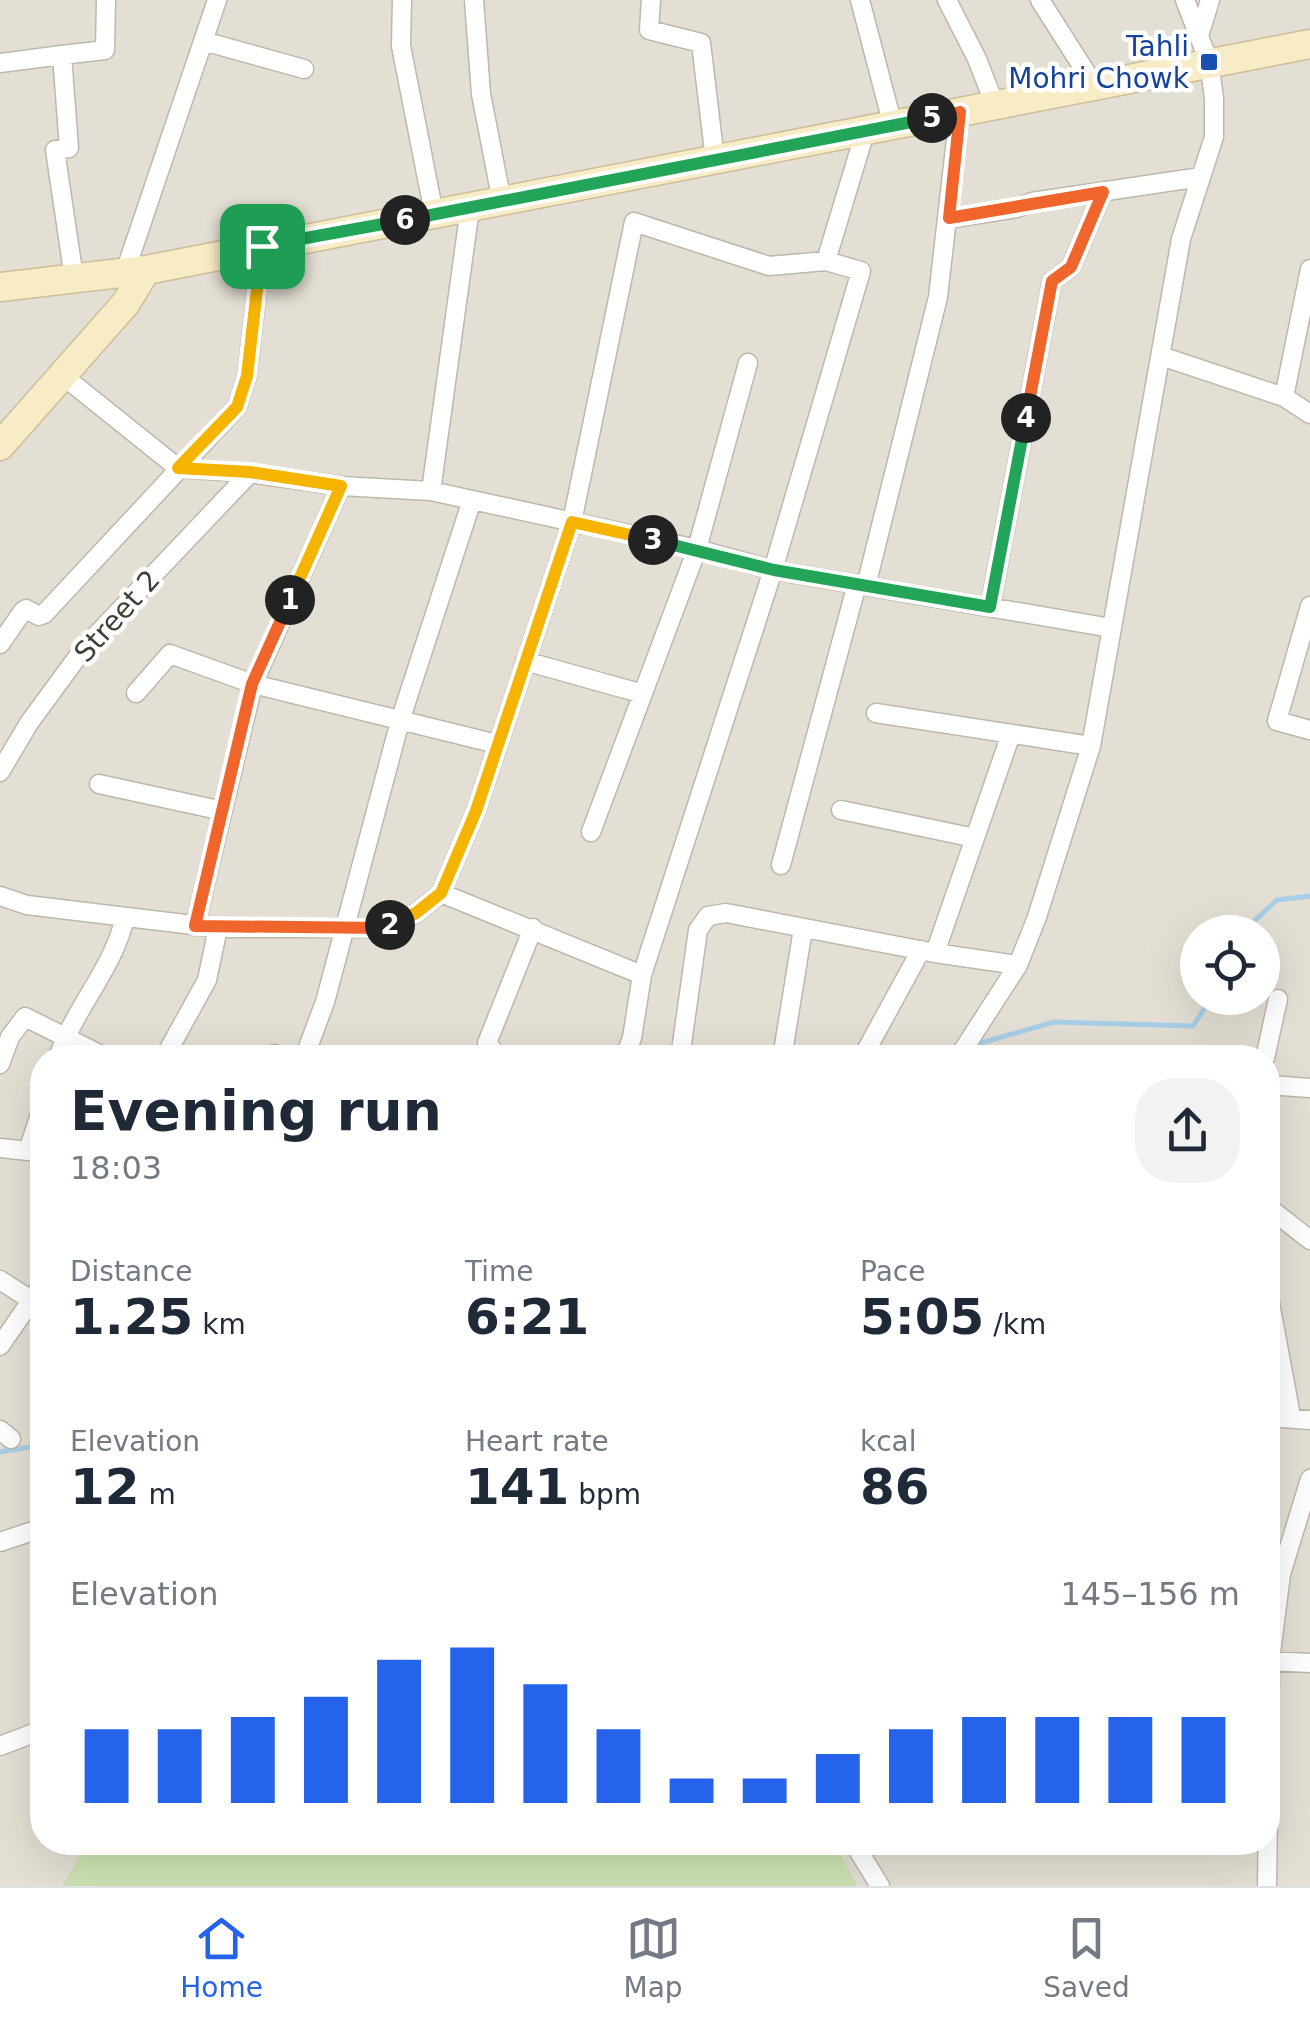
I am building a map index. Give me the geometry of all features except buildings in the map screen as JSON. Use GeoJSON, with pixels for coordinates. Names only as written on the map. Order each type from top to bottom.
{"type":"FeatureCollection","features":[{"type":"Feature","properties":{"kind":"street"},"geometry":{"type":"LineString","coordinates":[[0,63],[105,50],[106,0]]}},
{"type":"Feature","properties":{"kind":"street"},"geometry":{"type":"LineString","coordinates":[[0,446],[126,303],[217,0]]}},
{"type":"Feature","properties":{"kind":"street"},"geometry":{"type":"LineString","coordinates":[[402,0],[401,46],[434,214]]}},
{"type":"Feature","properties":{"kind":"street"},"geometry":{"type":"LineString","coordinates":[[474,0],[481,94],[502,202]]}},
{"type":"Feature","properties":{"kind":"street"},"geometry":{"type":"LineString","coordinates":[[651,0],[648,30],[700,43],[715,160]]}},
{"type":"Feature","properties":{"kind":"street"},"geometry":{"type":"LineString","coordinates":[[860,0],[893,126]]}},
{"type":"Feature","properties":{"kind":"street"},"geometry":{"type":"LineString","coordinates":[[947,0],[995,106]]}},
{"type":"Feature","properties":{"kind":"street"},"geometry":{"type":"LineString","coordinates":[[1040,0],[1094,85]]}},
{"type":"Feature","properties":{"kind":"street"},"geometry":{"type":"LineString","coordinates":[[966,1045],[1018,964],[1038,917],[1091,746],[1181,239],[1214,136],[1214,98],[1204,49],[1186,0]]}},
{"type":"Feature","properties":{"kind":"street"},"geometry":{"type":"LineString","coordinates":[[1204,49],[1210,0]]}},
{"type":"Feature","properties":{"kind":"street"},"geometry":{"type":"LineString","coordinates":[[204,40],[304,69]]}},
{"type":"Feature","properties":{"kind":"street"},"geometry":{"type":"LineString","coordinates":[[0,286],[136,271],[865,132],[1094,85],[1204,49],[1310,44]]}},
{"type":"Feature","properties":{"kind":"street"},"geometry":{"type":"LineString","coordinates":[[62,55],[69,148],[55,150],[74,278]]}},
{"type":"Feature","properties":{"kind":"street"},"geometry":{"type":"LineString","coordinates":[[781,865],[938,297],[960,112]]}},
{"type":"Feature","properties":{"kind":"street"},"geometry":{"type":"LineString","coordinates":[[826,261],[865,132]]}},
{"type":"Feature","properties":{"kind":"street"},"geometry":{"type":"LineString","coordinates":[[949,218],[1201,178]]}},
{"type":"Feature","properties":{"kind":"street"},"geometry":{"type":"LineString","coordinates":[[990,607],[1052,281],[1071,267],[1103,192]]}},
{"type":"Feature","properties":{"kind":"street"},"geometry":{"type":"LineString","coordinates":[[432,491],[470,208]]}},
{"type":"Feature","properties":{"kind":"street"},"geometry":{"type":"LineString","coordinates":[[0,896],[27,905],[218,928],[384,928],[416,913],[441,893],[476,811],[572,522],[634,222],[769,266],[826,261],[861,270],[774,570],[642,975],[629,1045]]}},
{"type":"Feature","properties":{"kind":"street"},"geometry":{"type":"LineString","coordinates":[[0,644],[23,611],[44,614],[237,407],[247,376],[262,246]]}},
{"type":"Feature","properties":{"kind":"street"},"geometry":{"type":"LineString","coordinates":[[1284,396],[1310,269]]}},
{"type":"Feature","properties":{"kind":"street"},"geometry":{"type":"LineString","coordinates":[[1161,356],[1284,396],[1310,414]]}},
{"type":"Feature","properties":{"kind":"street"},"geometry":{"type":"LineString","coordinates":[[592,832],[697,549],[748,363]]}},
{"type":"Feature","properties":{"kind":"street"},"geometry":{"type":"LineString","coordinates":[[62,375],[178,468],[250,472],[341,486],[432,491],[697,549],[774,570],[1111,628]]}},
{"type":"Feature","properties":{"kind":"street","name":"Street 2"},"geometry":{"type":"LineString","coordinates":[[0,772],[29,722],[84,648],[250,472]]}},
{"type":"Feature","properties":{"kind":"street"},"geometry":{"type":"LineString","coordinates":[[195,926],[252,684],[341,486]]}},
{"type":"Feature","properties":{"kind":"street"},"geometry":{"type":"LineString","coordinates":[[309,1045],[325,1002],[400,721],[472,500]]}},
{"type":"Feature","properties":{"kind":"street"},"geometry":{"type":"LineString","coordinates":[[1310,606],[1276,721],[1310,730]]}},
{"type":"Feature","properties":{"kind":"street"},"geometry":{"type":"LineString","coordinates":[[136,693],[170,654],[252,684],[497,744]]}},
{"type":"Feature","properties":{"kind":"street"},"geometry":{"type":"LineString","coordinates":[[525,661],[643,694]]}},
{"type":"Feature","properties":{"kind":"street"},"geometry":{"type":"LineString","coordinates":[[876,713],[1091,746]]}},
{"type":"Feature","properties":{"kind":"street"},"geometry":{"type":"LineString","coordinates":[[870,1045],[928,952],[975,838],[1011,734]]}},
{"type":"Feature","properties":{"kind":"street"},"geometry":{"type":"LineString","coordinates":[[99,784],[222,811]]}},
{"type":"Feature","properties":{"kind":"street"},"geometry":{"type":"LineString","coordinates":[[841,810],[975,838]]}},
{"type":"Feature","properties":{"kind":"street"},"geometry":{"type":"LineString","coordinates":[[441,893],[642,975]]}},
{"type":"Feature","properties":{"kind":"street"},"geometry":{"type":"LineString","coordinates":[[682,1045],[698,930],[708,916],[726,914],[928,952],[1018,964]]}},
{"type":"Feature","properties":{"kind":"street"},"geometry":{"type":"LineString","coordinates":[[62,1045],[120,938],[125,917]]}},
{"type":"Feature","properties":{"kind":"street"},"geometry":{"type":"LineString","coordinates":[[171,1045],[207,980],[218,928]]}},
{"type":"Feature","properties":{"kind":"street"},"geometry":{"type":"LineString","coordinates":[[489,1045],[487,1042],[533,928]]}},
{"type":"Feature","properties":{"kind":"street"},"geometry":{"type":"LineString","coordinates":[[784,1045],[802,929]]}},
{"type":"Feature","properties":{"kind":"street"},"geometry":{"type":"LineString","coordinates":[[1268,1045],[1274,1015]]}},
{"type":"Feature","properties":{"kind":"street"},"geometry":{"type":"LineString","coordinates":[[0,1064],[10,1037],[25,1017],[82,1045]]}},
{"type":"Feature","properties":{"kind":"street"},"geometry":{"type":"LineString","coordinates":[[1280,1086],[1310,1088]]}},
{"type":"Feature","properties":{"kind":"street"},"geometry":{"type":"LineString","coordinates":[[0,1148],[28,1152],[30,1146]]}},
{"type":"Feature","properties":{"kind":"street"},"geometry":{"type":"LineString","coordinates":[[1280,1216],[1310,1240]]}},
{"type":"Feature","properties":{"kind":"street"},"geometry":{"type":"LineString","coordinates":[[0,1280],[30,1294]]}},
{"type":"Feature","properties":{"kind":"street"},"geometry":{"type":"LineString","coordinates":[[0,1346],[30,1309]]}},
{"type":"Feature","properties":{"kind":"street"},"geometry":{"type":"LineString","coordinates":[[1280,1357],[1291,1416]]}},
{"type":"Feature","properties":{"kind":"street"},"geometry":{"type":"LineString","coordinates":[[1280,1416],[1310,1420]]}},
{"type":"Feature","properties":{"kind":"street"},"geometry":{"type":"LineString","coordinates":[[1280,1558],[1310,1480]]}},
{"type":"Feature","properties":{"kind":"street"},"geometry":{"type":"LineString","coordinates":[[0,1542],[30,1532]]}},
{"type":"Feature","properties":{"kind":"street"},"geometry":{"type":"LineString","coordinates":[[1280,1661],[1310,1662]]}},
{"type":"Feature","properties":{"kind":"street"},"geometry":{"type":"LineString","coordinates":[[0,1746],[30,1735]]}},
{"type":"Feature","properties":{"kind":"street"},"geometry":{"type":"LineString","coordinates":[[860,1855],[880,1886]]}},
{"type":"Feature","properties":{"kind":"street"},"geometry":{"type":"LineString","coordinates":[[1267,1855],[1267,1886]]}},
{"type":"Feature","properties":{"kind":"shaded area"},"geometry":{"type":"Polygon","coordinates":[[[0,0],[1310,0],[1310,1886],[0,1886],[0,0]]]}},
{"type":"Feature","properties":{"kind":"green space"},"geometry":{"type":"Polygon","coordinates":[[[80,1855],[841,1855],[858,1886],[63,1886],[80,1855]]]}},
{"type":"Feature","properties":{"kind":"waterway"},"geometry":{"type":"LineString","coordinates":[[1261,915],[1277,900],[1310,896]]}},
{"type":"Feature","properties":{"kind":"waterway"},"geometry":{"type":"LineString","coordinates":[[977,1044],[1054,1022],[1193,1026],[1200,1015]]}},
{"type":"Feature","properties":{"kind":"waterway"},"geometry":{"type":"LineString","coordinates":[[0,1452],[30,1447]]}},
{"type":"Feature","properties":{"kind":"place","name":"Tahli Mohri Chowk"},"geometry":{"type":"Point","coordinates":[1209,62]}},
{"type":"Feature","properties":{"kind":"route"},"geometry":{"type":"LineString","coordinates":[[960,112],[949,218],[1103,192],[1071,267],[1052,281],[990,607],[774,570],[572,522],[476,811],[441,893],[416,913],[384,928],[195,926],[252,684],[341,486],[250,472],[178,468],[237,407],[247,376],[262,246],[960,112]]}}]}
